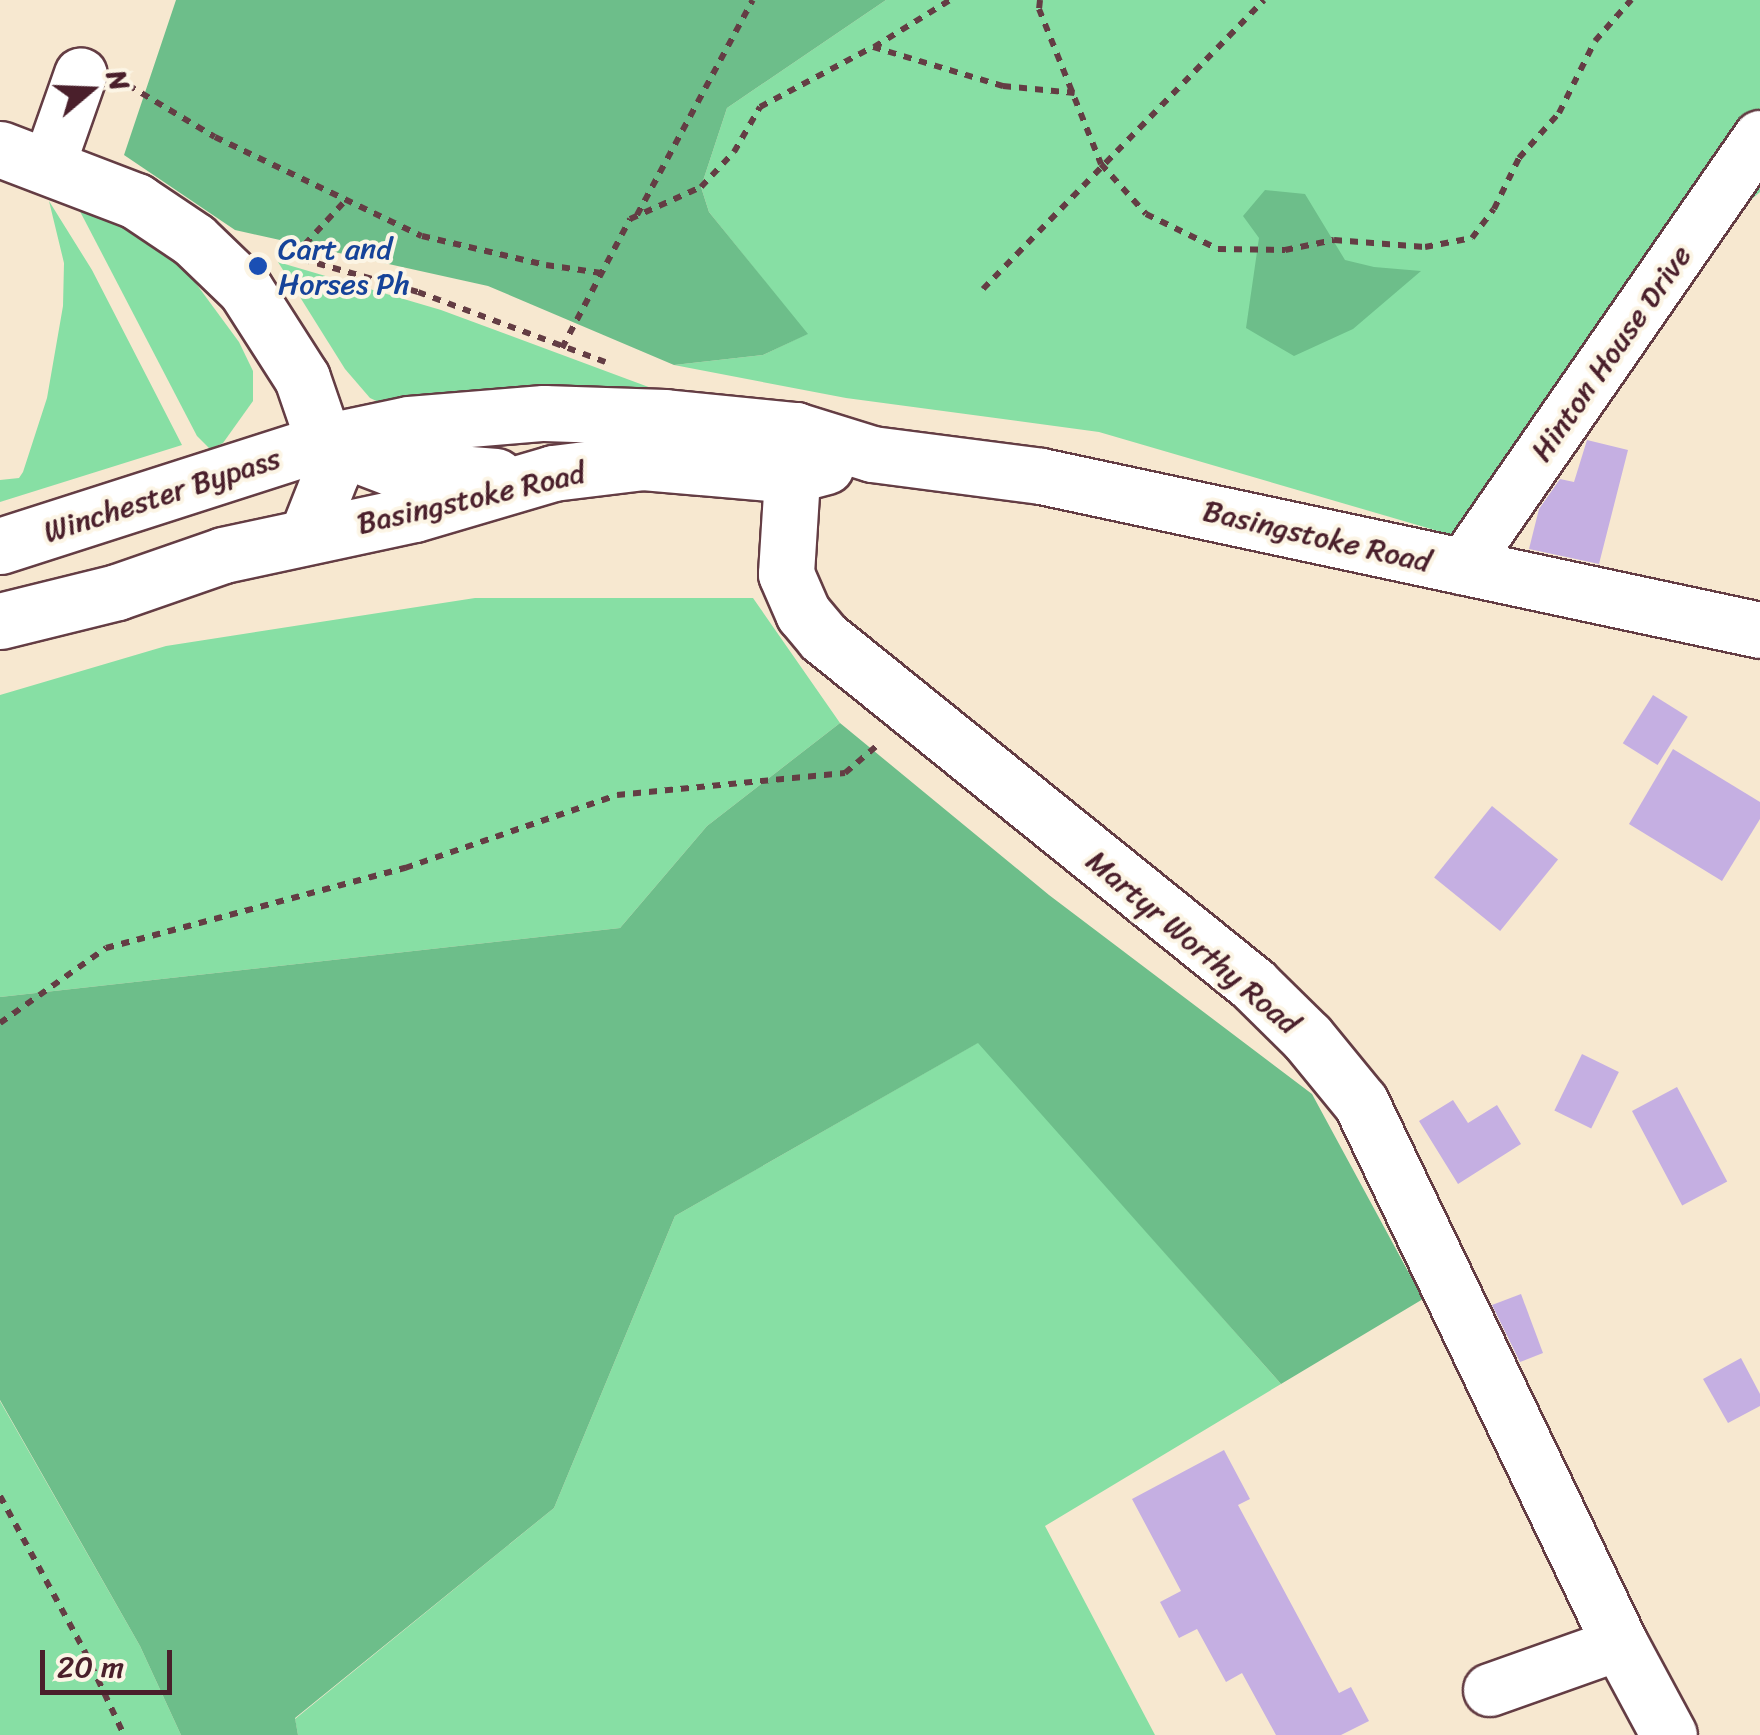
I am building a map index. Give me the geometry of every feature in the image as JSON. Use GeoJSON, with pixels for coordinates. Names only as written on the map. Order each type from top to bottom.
{"type":"FeatureCollection","features":[{"type":"Feature","properties":{"kind":"main road"},"geometry":{"type":"LineString","coordinates":[[0,622],[307,535],[331,474],[302,378],[245,289],[194,240],[136,201],[25,157]]}},
{"type":"Feature","properties":{"kind":"main road","name":"Basingstoke Road"},"geometry":{"type":"LineString","coordinates":[[324,442],[410,424],[544,413],[664,417],[794,452]]}},
{"type":"Feature","properties":{"kind":"main road"},"geometry":{"type":"LineString","coordinates":[[324,442],[392,468],[526,478]]}},
{"type":"Feature","properties":{"kind":"main road","name":"Winchester Bypass"},"geometry":{"type":"LineString","coordinates":[[0,546],[324,442]]}},
{"type":"Feature","properties":{"kind":"main road","name":"Basingstoke Road"},"geometry":{"type":"LineString","coordinates":[[307,535],[414,514],[526,478],[643,462],[794,452],[872,454],[1042,476],[1760,630]]}},
{"type":"Feature","properties":{"kind":"main road","name":"Martyr Worthy Road"},"geometry":{"type":"LineString","coordinates":[[794,452],[786,574],[802,612],[822,637],[1081,850],[1253,984],[1308,1037],[1361,1103],[1620,1644],[1670,1735]]}},
{"type":"Feature","properties":{"kind":"lane"},"geometry":{"type":"LineString","coordinates":[[25,157],[105,79]]}},
{"type":"Feature","properties":{"kind":"lane","name":"Hinton House Drive"},"geometry":{"type":"LineString","coordinates":[[1462,568],[1760,137]]}},
{"type":"Feature","properties":{"kind":"lane"},"geometry":{"type":"LineString","coordinates":[[1490,1690],[1620,1644]]}},
{"type":"Feature","properties":{"kind":"path"},"geometry":{"type":"LineString","coordinates":[[636,216],[753,0]]}},
{"type":"Feature","properties":{"kind":"path"},"geometry":{"type":"LineString","coordinates":[[562,348],[630,219],[701,187],[734,152],[760,107],[873,47],[950,0]]}},
{"type":"Feature","properties":{"kind":"path"},"geometry":{"type":"LineString","coordinates":[[1040,0],[1039,9],[1076,93],[1101,164],[1146,214],[1218,249],[1285,250],[1334,240],[1425,246],[1472,238],[1494,209],[1519,158],[1559,114],[1595,41],[1630,0]]}},
{"type":"Feature","properties":{"kind":"path"},"geometry":{"type":"LineString","coordinates":[[983,289],[1264,0]]}},
{"type":"Feature","properties":{"kind":"path"},"geometry":{"type":"LineString","coordinates":[[873,47],[1004,86],[1076,93]]}},
{"type":"Feature","properties":{"kind":"path"},"geometry":{"type":"LineString","coordinates":[[105,79],[344,202],[422,236],[546,266],[602,273]]}},
{"type":"Feature","properties":{"kind":"path"},"geometry":{"type":"LineString","coordinates":[[294,256],[344,202]]}},
{"type":"Feature","properties":{"kind":"path"},"geometry":{"type":"LineString","coordinates":[[262,239],[294,256],[418,292],[613,365]]}},
{"type":"Feature","properties":{"kind":"path"},"geometry":{"type":"LineString","coordinates":[[0,1023],[106,948],[404,868],[617,795],[845,773],[916,711]]}},
{"type":"Feature","properties":{"kind":"path"},"geometry":{"type":"LineString","coordinates":[[0,1496],[84,1650],[124,1735]]}},
{"type":"Feature","properties":{"kind":"green space"},"geometry":{"type":"Polygon","coordinates":[[[176,0],[886,0],[727,108],[701,187],[709,212],[808,334],[763,355],[674,365],[488,286],[235,230],[124,155],[176,0]]]}},
{"type":"Feature","properties":{"kind":"green space"},"geometry":{"type":"Polygon","coordinates":[[[886,0],[1760,0],[1760,192],[1692,251],[1479,543],[1099,432],[846,398],[674,365],[763,355],[807,334],[709,212],[701,187],[727,108],[886,0]]]}},
{"type":"Feature","properties":{"kind":"green space"},"geometry":{"type":"Polygon","coordinates":[[[1265,190],[1305,194],[1345,260],[1421,271],[1353,329],[1294,356],[1246,328],[1259,238],[1243,216],[1265,190]]]}},
{"type":"Feature","properties":{"kind":"green space"},"geometry":{"type":"Polygon","coordinates":[[[72,196],[154,245],[189,274],[239,342],[253,371],[253,401],[223,443],[210,449],[197,436],[72,196]]]}},
{"type":"Feature","properties":{"kind":"green space"},"geometry":{"type":"Polygon","coordinates":[[[49,201],[92,270],[182,445],[0,502],[0,480],[19,478],[23,472],[47,398],[63,306],[64,263],[49,201]]]}},
{"type":"Feature","properties":{"kind":"green space"},"geometry":{"type":"Polygon","coordinates":[[[278,262],[441,310],[662,392],[398,411],[370,398],[345,369],[278,262]]]}},
{"type":"Feature","properties":{"kind":"green space"},"geometry":{"type":"Polygon","coordinates":[[[475,598],[753,598],[840,723],[707,826],[620,928],[0,997],[0,695],[166,646],[475,598]]]}},
{"type":"Feature","properties":{"kind":"green space"},"geometry":{"type":"Polygon","coordinates":[[[840,723],[1049,895],[1312,1094],[1423,1299],[1281,1384],[978,1043],[675,1216],[554,1508],[295,1718],[298,1735],[181,1735],[140,1646],[0,1400],[0,997],[620,928],[707,826],[840,723]]]}},
{"type":"Feature","properties":{"kind":"green space"},"geometry":{"type":"Polygon","coordinates":[[[979,1042],[1281,1384],[1045,1526],[1155,1735],[298,1735],[295,1719],[554,1508],[675,1216],[979,1042]]]}},
{"type":"Feature","properties":{"kind":"green space"},"geometry":{"type":"Polygon","coordinates":[[[0,1401],[140,1646],[181,1735],[0,1735],[0,1401]]]}},
{"type":"Feature","properties":{"kind":"building"},"geometry":{"type":"Polygon","coordinates":[[[1587,440],[1628,450],[1599,564],[1529,549],[1539,509],[1560,479],[1574,482],[1587,440]]]}},
{"type":"Feature","properties":{"kind":"building"},"geometry":{"type":"Polygon","coordinates":[[[1653,695],[1688,717],[1658,765],[1623,743],[1653,695]]]}},
{"type":"Feature","properties":{"kind":"building"},"geometry":{"type":"Polygon","coordinates":[[[1673,749],[1760,802],[1760,819],[1722,881],[1629,824],[1673,749]]]}},
{"type":"Feature","properties":{"kind":"building"},"geometry":{"type":"Polygon","coordinates":[[[1492,806],[1558,859],[1500,931],[1434,877],[1492,806]]]}},
{"type":"Feature","properties":{"kind":"building"},"geometry":{"type":"Polygon","coordinates":[[[1582,1054],[1619,1072],[1591,1129],[1554,1111],[1582,1054]]]}},
{"type":"Feature","properties":{"kind":"building"},"geometry":{"type":"Polygon","coordinates":[[[1677,1087],[1727,1181],[1682,1205],[1632,1111],[1677,1087]]]}},
{"type":"Feature","properties":{"kind":"building"},"geometry":{"type":"Polygon","coordinates":[[[1453,1100],[1468,1123],[1497,1105],[1521,1144],[1458,1184],[1419,1121],[1453,1100]]]}},
{"type":"Feature","properties":{"kind":"building"},"geometry":{"type":"Polygon","coordinates":[[[1521,1294],[1543,1353],[1520,1362],[1492,1305],[1521,1294]]]}},
{"type":"Feature","properties":{"kind":"building"},"geometry":{"type":"Polygon","coordinates":[[[1741,1358],[1760,1394],[1760,1406],[1728,1423],[1703,1379],[1741,1358]]]}},
{"type":"Feature","properties":{"kind":"building"},"geometry":{"type":"Polygon","coordinates":[[[1224,1450],[1250,1499],[1238,1505],[1339,1693],[1351,1687],[1369,1721],[1341,1735],[1276,1735],[1242,1673],[1226,1682],[1197,1629],[1179,1638],[1160,1602],[1181,1591],[1132,1499],[1224,1450]]]}},
{"type":"Feature","properties":{"kind":"place","name":"Cart and Horses Ph"},"geometry":{"type":"Point","coordinates":[258,266]}}]}
